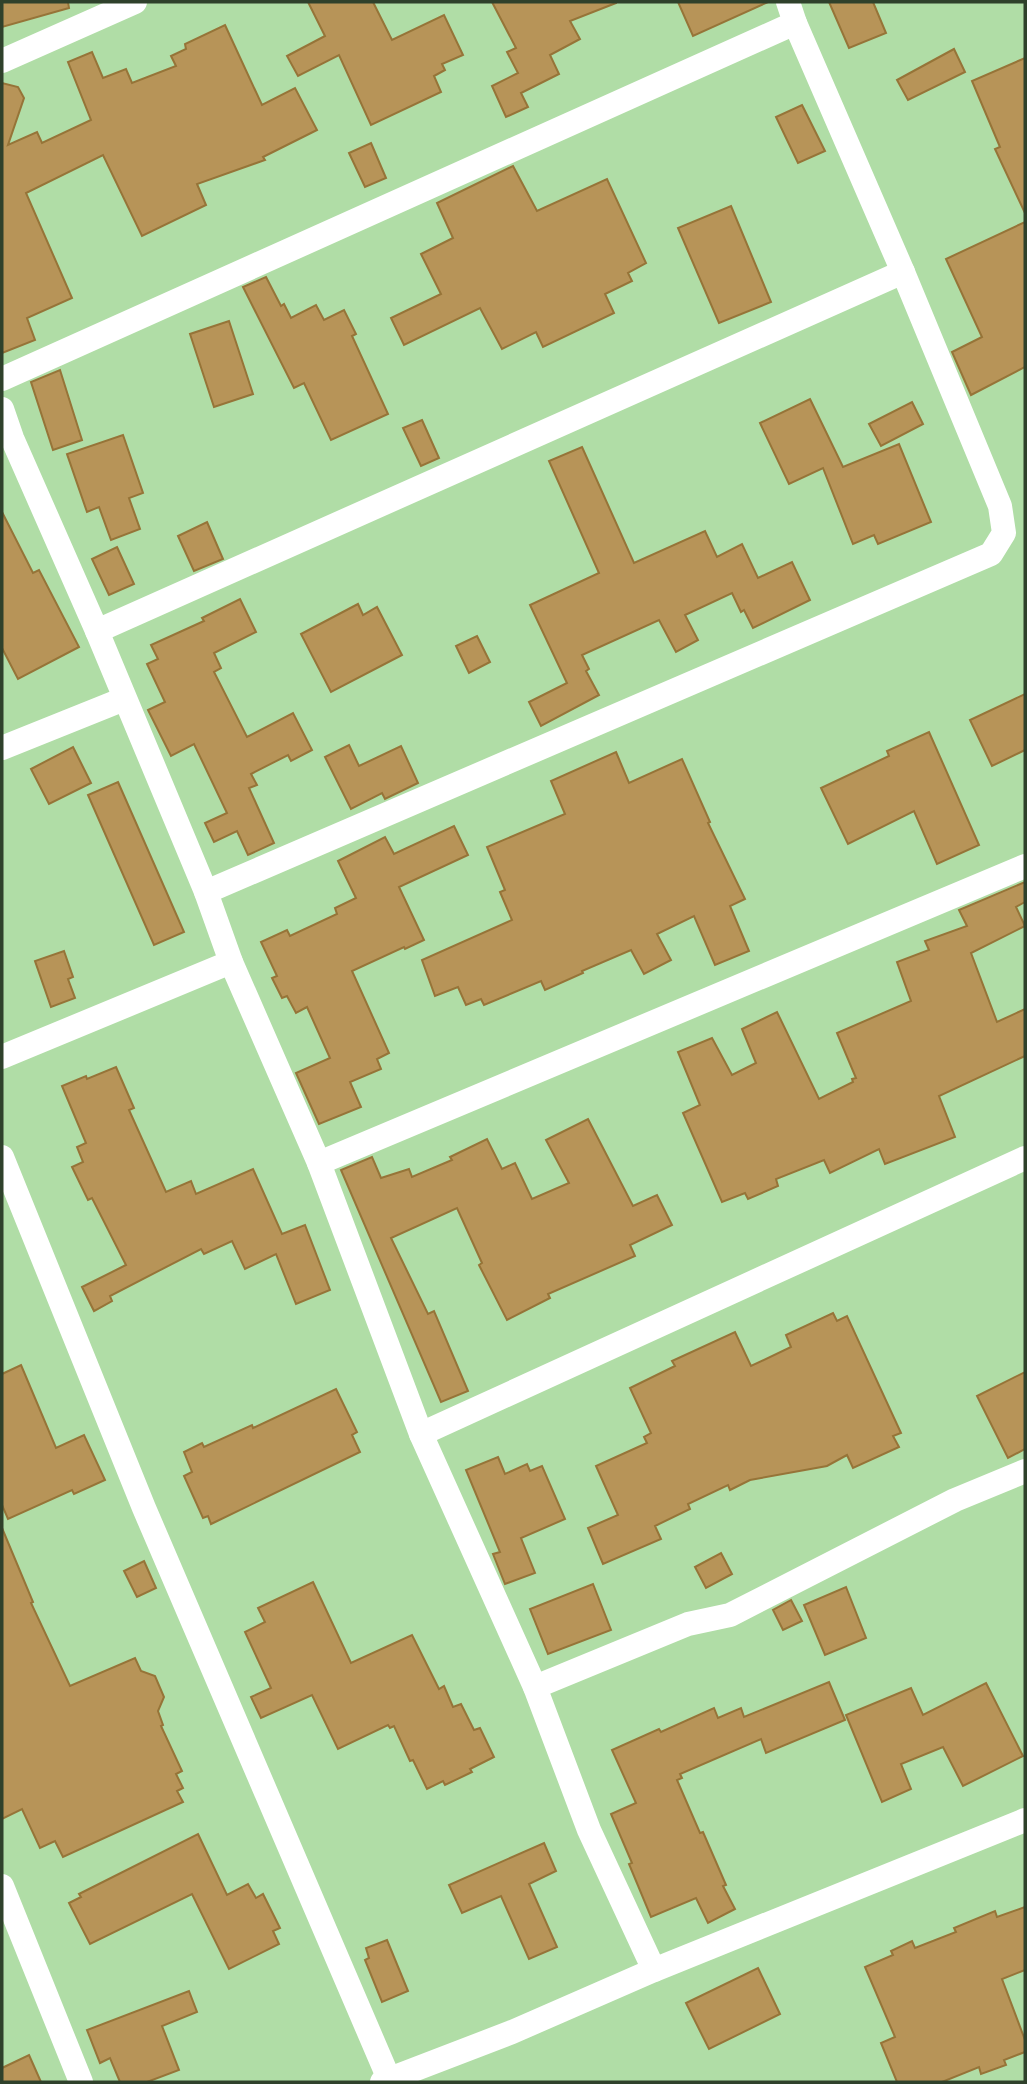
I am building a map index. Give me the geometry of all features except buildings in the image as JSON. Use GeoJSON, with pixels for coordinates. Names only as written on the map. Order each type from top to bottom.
{"type":"FeatureCollection","features":[{"type":"Feature","properties":{"kind":"street"},"geometry":{"type":"LineString","coordinates":[[2,61],[135,2]]}},
{"type":"Feature","properties":{"kind":"street"},"geometry":{"type":"LineString","coordinates":[[2,379],[792,13],[1000,506],[1004,533],[991,554],[206,892]]}},
{"type":"Feature","properties":{"kind":"street"},"geometry":{"type":"LineString","coordinates":[[97,631],[903,272]]}},
{"type":"Feature","properties":{"kind":"street"},"geometry":{"type":"LineString","coordinates":[[2,409],[7,440],[97,631],[206,892],[231,962],[319,1164],[421,1434],[535,1687],[589,1830],[654,1970]]}},
{"type":"Feature","properties":{"kind":"street"},"geometry":{"type":"LineString","coordinates":[[2,748],[124,699]]}},
{"type":"Feature","properties":{"kind":"street"},"geometry":{"type":"LineString","coordinates":[[319,1164],[1025,866]]}},
{"type":"Feature","properties":{"kind":"street"},"geometry":{"type":"LineString","coordinates":[[2,1057],[231,962]]}},
{"type":"Feature","properties":{"kind":"street"},"geometry":{"type":"LineString","coordinates":[[2,1157],[144,1508],[385,2081],[512,2032],[654,1970],[1025,1820]]}},
{"type":"Feature","properties":{"kind":"street"},"geometry":{"type":"LineString","coordinates":[[421,1434],[1025,1158]]}},
{"type":"Feature","properties":{"kind":"street"},"geometry":{"type":"LineString","coordinates":[[535,1687],[688,1624],[730,1615],[955,1500],[1025,1471]]}},
{"type":"Feature","properties":{"kind":"street"},"geometry":{"type":"LineString","coordinates":[[2,1886],[81,2082]]}}]}
